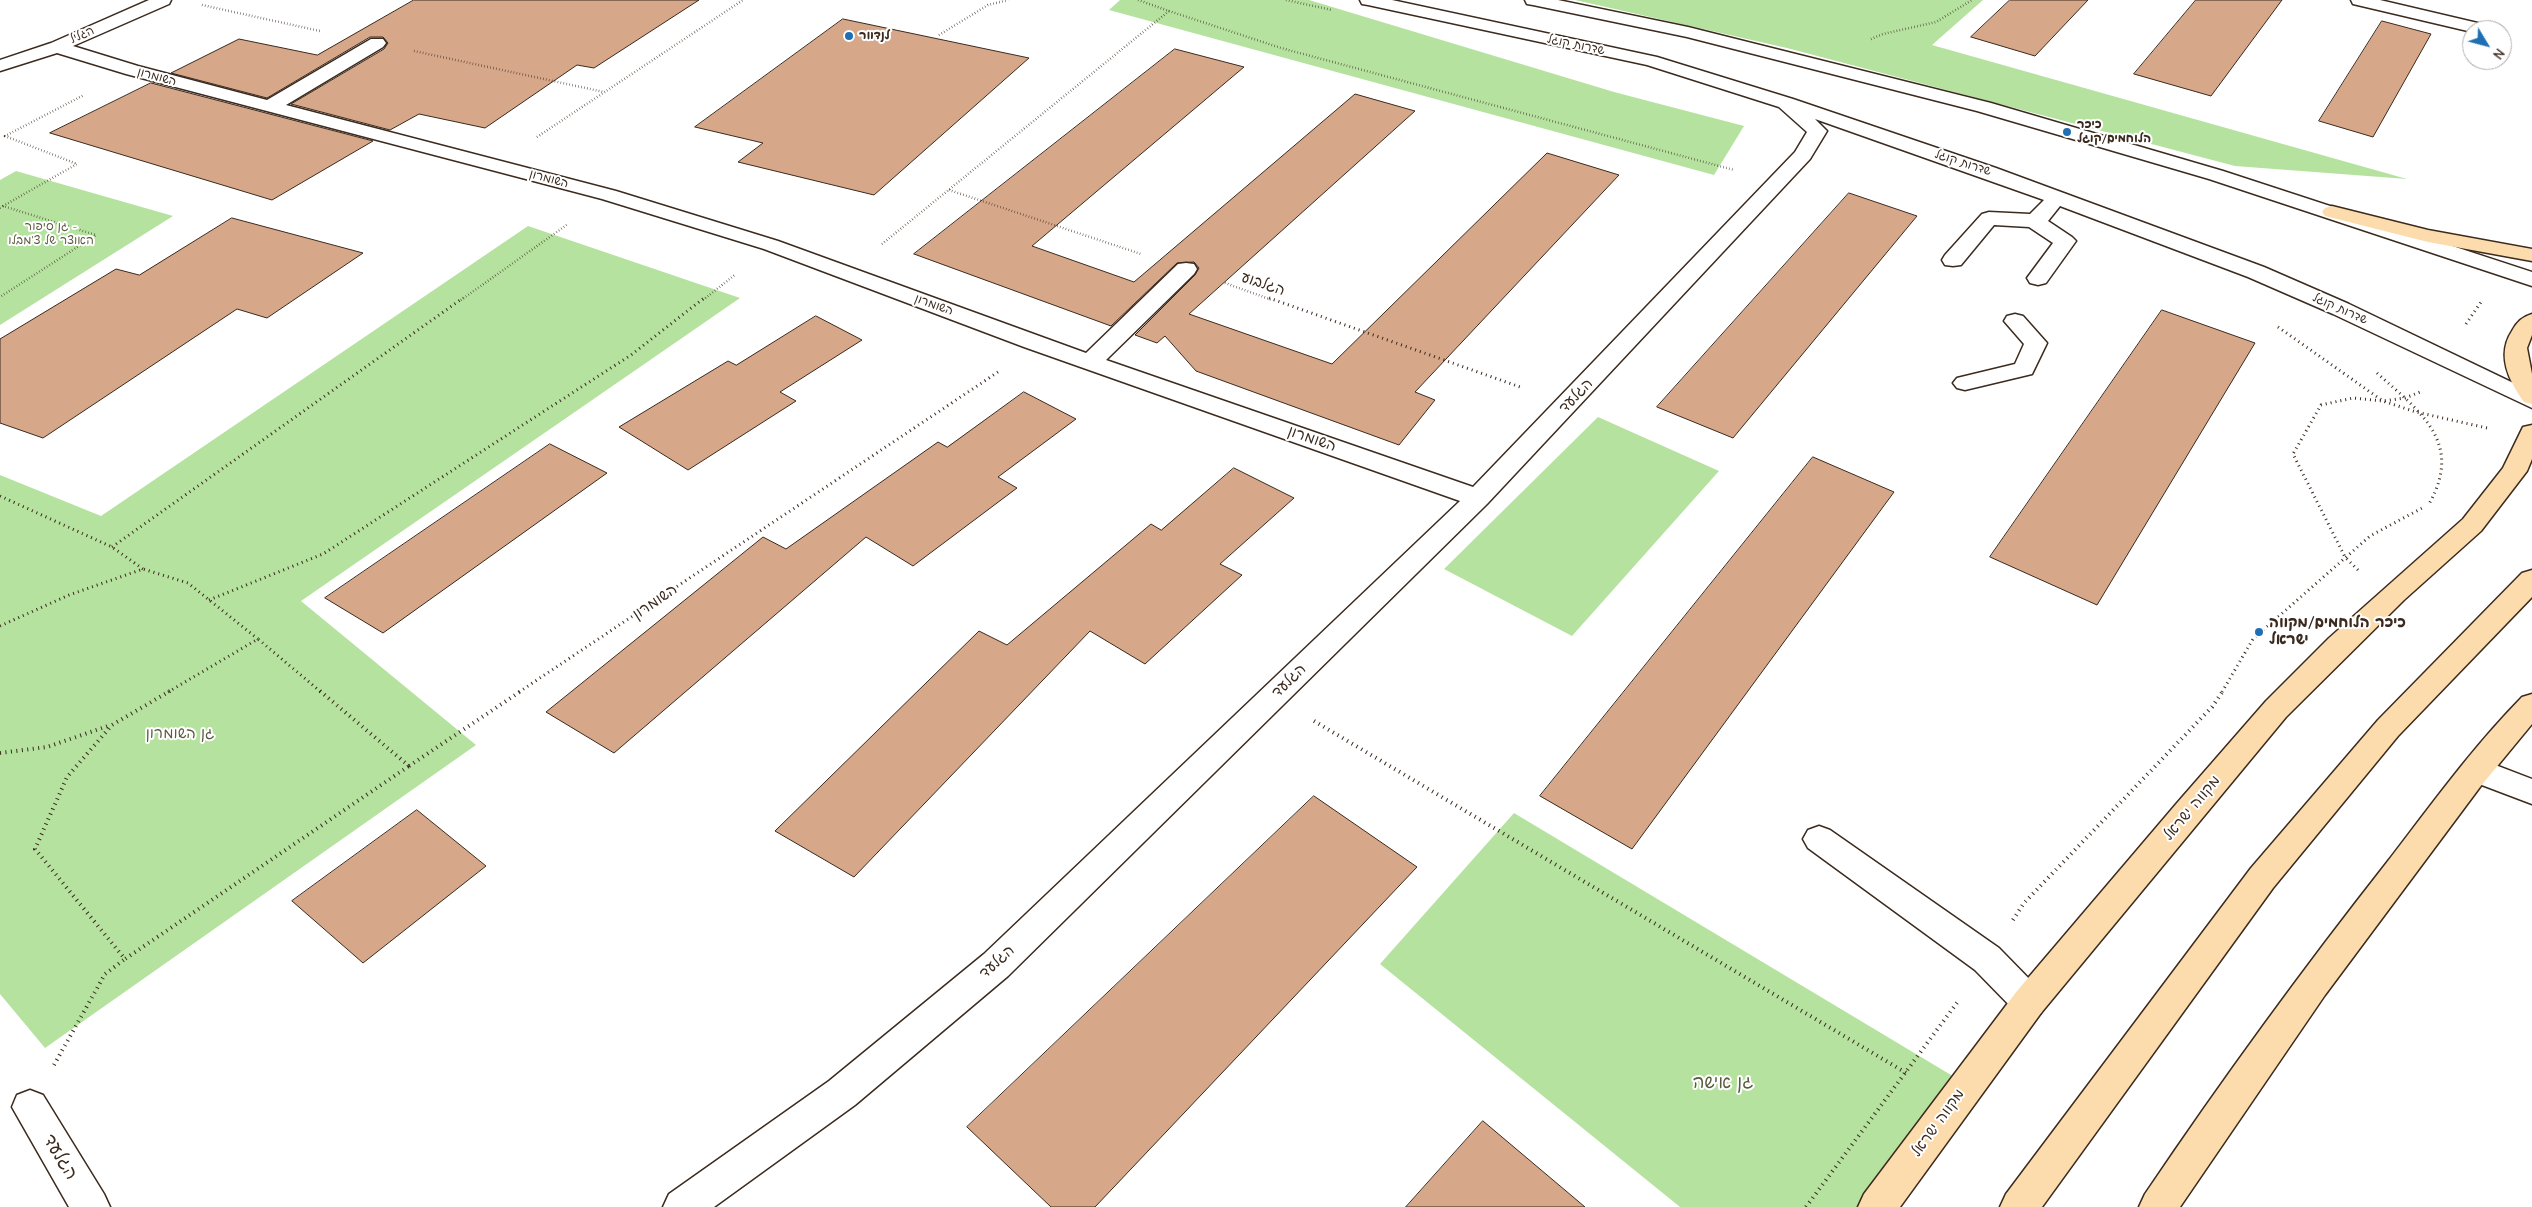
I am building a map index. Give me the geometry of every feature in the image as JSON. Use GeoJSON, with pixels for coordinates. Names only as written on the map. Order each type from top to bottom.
{"type":"FeatureCollection","features":[{"type":"Feature","properties":{"kind":"main road"},"geometry":{"type":"LineString","coordinates":[[2332,212],[2428,236],[2532,254]]}},
{"type":"Feature","properties":{"kind":"main road"},"geometry":{"type":"LineString","coordinates":[[2532,321],[2520,332],[2514,349],[2521,376],[2532,399]]}},
{"type":"Feature","properties":{"kind":"main road","name":"מקווה ישראל"},"geometry":{"type":"LineString","coordinates":[[1877,1207],[2029,1002],[2276,709],[2339,645],[2472,525],[2514,471],[2531,435]]}},
{"type":"Feature","properties":{"kind":"main road"},"geometry":{"type":"LineString","coordinates":[[2019,1207],[2262,878],[2388,728],[2532,580]]}},
{"type":"Feature","properties":{"kind":"main road"},"geometry":{"type":"LineString","coordinates":[[2158,1207],[2196,1149],[2348,937],[2477,770],[2528,711]]}},
{"type":"Feature","properties":{"kind":"street","name":"הגליל"},"geometry":{"type":"LineString","coordinates":[[0,66],[57,47],[162,0]]}},
{"type":"Feature","properties":{"kind":"street","name":"שדרות קוגל"},"geometry":{"type":"LineString","coordinates":[[1368,0],[1651,61],[1786,103],[2056,197],[2264,276],[2341,309],[2532,399]]}},
{"type":"Feature","properties":{"kind":"street"},"geometry":{"type":"LineString","coordinates":[[1533,0],[1688,32],[1840,69],[2083,135],[2332,212],[2532,279]]}},
{"type":"Feature","properties":{"kind":"street"},"geometry":{"type":"LineString","coordinates":[[2359,0],[2462,25]]}},
{"type":"Feature","properties":{"kind":"street"},"geometry":{"type":"LineString","coordinates":[[270,106],[377,43]]}},
{"type":"Feature","properties":{"kind":"street","name":"השומרון"},"geometry":{"type":"LineString","coordinates":[[57,47],[132,70],[609,195],[771,244],[1032,342],[1478,498]]}},
{"type":"Feature","properties":{"kind":"street","name":"הגלעד"},"geometry":{"type":"LineString","coordinates":[[682,1207],[842,1093],[996,965],[1478,498],[1803,155],[1817,131],[1786,103]]}},
{"type":"Feature","properties":{"kind":"street"},"geometry":{"type":"LineString","coordinates":[[2034,221],[2045,213],[2056,197]]}},
{"type":"Feature","properties":{"kind":"street"},"geometry":{"type":"LineString","coordinates":[[1953,260],[1989,218],[2034,221],[2065,240],[2038,278]]}},
{"type":"Feature","properties":{"kind":"street"},"geometry":{"type":"LineString","coordinates":[[1090,362],[1186,269]]}},
{"type":"Feature","properties":{"kind":"street"},"geometry":{"type":"LineString","coordinates":[[1965,383],[2024,369],[2036,343],[2015,321]]}},
{"type":"Feature","properties":{"kind":"street"},"geometry":{"type":"LineString","coordinates":[[2477,770],[2532,792]]}},
{"type":"Feature","properties":{"kind":"street"},"geometry":{"type":"LineString","coordinates":[[1819,839],[1987,959],[2029,1002]]}},
{"type":"Feature","properties":{"kind":"street","name":"הגלעד"},"geometry":{"type":"LineString","coordinates":[[30,1107],[91,1207]]}},
{"type":"Feature","properties":{"kind":"path"},"geometry":{"type":"LineString","coordinates":[[495,165],[743,0]]}},
{"type":"Feature","properties":{"kind":"path"},"geometry":{"type":"LineString","coordinates":[[939,35],[988,5],[1008,0]]}},
{"type":"Feature","properties":{"kind":"path"},"geometry":{"type":"LineString","coordinates":[[1138,0],[1281,48],[1778,182]]}},
{"type":"Feature","properties":{"kind":"path"},"geometry":{"type":"LineString","coordinates":[[1840,69],[1853,46],[1883,34],[1936,22],[1972,0]]}},
{"type":"Feature","properties":{"kind":"path"},"geometry":{"type":"LineString","coordinates":[[846,273],[1169,11]]}},
{"type":"Feature","properties":{"kind":"path"},"geometry":{"type":"LineString","coordinates":[[1,207],[77,164],[5,136],[132,70]]}},
{"type":"Feature","properties":{"kind":"path","name":"הגלבוע"},"geometry":{"type":"LineString","coordinates":[[949,190],[1186,269],[1569,404]]}},
{"type":"Feature","properties":{"kind":"path"},"geometry":{"type":"LineString","coordinates":[[112,547],[609,195]]}},
{"type":"Feature","properties":{"kind":"path"},"geometry":{"type":"LineString","coordinates":[[0,297],[96,235],[1,207]]}},
{"type":"Feature","properties":{"kind":"path"},"geometry":{"type":"LineString","coordinates":[[209,600],[323,554],[631,355],[717,290],[771,244]]}},
{"type":"Feature","properties":{"kind":"path","name":"השומרון"},"geometry":{"type":"LineString","coordinates":[[30,1107],[105,974],[409,766],[993,376],[1032,342]]}},
{"type":"Feature","properties":{"kind":"path"},"geometry":{"type":"LineString","coordinates":[[2388,600],[2345,557],[2293,454],[2321,405],[2352,398],[2383,401],[2416,412],[2531,435]]}},
{"type":"Feature","properties":{"kind":"path"},"geometry":{"type":"LineString","coordinates":[[1806,1207],[1907,1074],[2024,903],[2212,707],[2228,684],[2253,639],[2370,536],[2428,505],[2437,491],[2443,462],[2440,442],[2405,398]]}},
{"type":"Feature","properties":{"kind":"path"},"geometry":{"type":"LineString","coordinates":[[0,496],[112,547],[144,570],[188,583],[258,639],[409,766]]}},
{"type":"Feature","properties":{"kind":"path"},"geometry":{"type":"LineString","coordinates":[[0,626],[69,595],[144,570]]}},
{"type":"Feature","properties":{"kind":"path"},"geometry":{"type":"LineString","coordinates":[[0,753],[47,747],[112,725],[258,639]]}},
{"type":"Feature","properties":{"kind":"path"},"geometry":{"type":"LineString","coordinates":[[1272,696],[1907,1074],[1951,1105]]}},
{"type":"Feature","properties":{"kind":"path"},"geometry":{"type":"LineString","coordinates":[[112,725],[67,777],[35,849],[125,959]]}},
{"type":"Feature","properties":{"kind":"green space"},"geometry":{"type":"Polygon","coordinates":[[[1120,0],[1309,0],[1614,92],[1744,126],[1714,175],[1109,10],[1120,0]]]}},
{"type":"Feature","properties":{"kind":"green space"},"geometry":{"type":"Polygon","coordinates":[[[1575,0],[1983,0],[1932,45],[2407,179],[2235,166],[1787,48],[1575,0]]]}},
{"type":"Feature","properties":{"kind":"green space","name":"גן סיפור - האוצר של צ'מבלו"},"geometry":{"type":"Polygon","coordinates":[[[16,171],[173,216],[0,325],[0,180],[16,171]]]}},
{"type":"Feature","properties":{"kind":"green space","name":"גן השומרון"},"geometry":{"type":"Polygon","coordinates":[[[528,226],[740,298],[301,601],[476,745],[45,1048],[0,994],[0,475],[101,516],[528,226]]]}},
{"type":"Feature","properties":{"kind":"green space"},"geometry":{"type":"Polygon","coordinates":[[[1598,417],[1719,471],[1572,636],[1444,569],[1598,417]]]}},
{"type":"Feature","properties":{"kind":"green space","name":"גן אישה"},"geometry":{"type":"Polygon","coordinates":[[[1514,813],[1966,1084],[1877,1207],[1680,1207],[1380,964],[1514,813]]]}},
{"type":"Feature","properties":{"kind":"building"},"geometry":{"type":"Polygon","coordinates":[[[414,0],[699,0],[594,68],[577,65],[485,128],[419,114],[390,130],[291,104],[384,49],[388,43],[383,37],[370,37],[267,98],[171,73],[239,39],[317,55],[414,0]]]}},
{"type":"Feature","properties":{"kind":"building"},"geometry":{"type":"Polygon","coordinates":[[[2010,0],[2088,0],[2035,56],[1971,37],[2010,0]]]}},
{"type":"Feature","properties":{"kind":"building"},"geometry":{"type":"Polygon","coordinates":[[[2196,0],[2282,0],[2211,96],[2134,74],[2196,0]]]}},
{"type":"Feature","properties":{"kind":"building"},"geometry":{"type":"Polygon","coordinates":[[[843,19],[1029,58],[874,195],[738,162],[763,143],[695,127],[843,19]]]}},
{"type":"Feature","properties":{"kind":"building"},"geometry":{"type":"Polygon","coordinates":[[[2382,21],[2431,34],[2373,137],[2319,121],[2382,21]]]}},
{"type":"Feature","properties":{"kind":"building"},"geometry":{"type":"Polygon","coordinates":[[[1175,49],[1244,67],[1032,246],[1134,282],[1355,94],[1415,111],[1189,314],[1332,364],[1547,153],[1619,175],[1415,392],[1435,400],[1399,445],[1196,371],[1165,336],[1157,343],[1135,335],[1195,275],[1199,268],[1194,262],[1177,263],[1111,326],[914,254],[1175,49]]]}},
{"type":"Feature","properties":{"kind":"building"},"geometry":{"type":"Polygon","coordinates":[[[151,83],[373,141],[272,200],[50,133],[151,83]]]}},
{"type":"Feature","properties":{"kind":"building"},"geometry":{"type":"Polygon","coordinates":[[[1849,193],[1917,216],[1733,438],[1657,407],[1849,193]]]}},
{"type":"Feature","properties":{"kind":"building"},"geometry":{"type":"Polygon","coordinates":[[[232,218],[363,253],[267,318],[237,309],[43,438],[0,423],[0,339],[116,269],[139,275],[232,218]]]}},
{"type":"Feature","properties":{"kind":"building"},"geometry":{"type":"Polygon","coordinates":[[[2162,310],[2255,343],[2097,605],[1990,557],[2162,310]]]}},
{"type":"Feature","properties":{"kind":"building"},"geometry":{"type":"Polygon","coordinates":[[[816,316],[862,340],[780,392],[796,401],[688,470],[619,427],[728,361],[736,365],[816,316]]]}},
{"type":"Feature","properties":{"kind":"building"},"geometry":{"type":"Polygon","coordinates":[[[1024,392],[1076,419],[998,477],[1017,488],[913,566],[866,537],[614,753],[546,712],[763,537],[786,549],[938,442],[947,447],[1024,392]]]}},
{"type":"Feature","properties":{"kind":"building"},"geometry":{"type":"Polygon","coordinates":[[[550,444],[607,473],[383,633],[325,598],[550,444]]]}},
{"type":"Feature","properties":{"kind":"building"},"geometry":{"type":"Polygon","coordinates":[[[1813,457],[1894,492],[1632,849],[1540,796],[1813,457]]]}},
{"type":"Feature","properties":{"kind":"building"},"geometry":{"type":"Polygon","coordinates":[[[1234,468],[1294,498],[1220,564],[1242,575],[1145,664],[1090,631],[854,877],[775,831],[979,631],[1007,645],[1151,524],[1161,530],[1234,468]]]}},
{"type":"Feature","properties":{"kind":"building"},"geometry":{"type":"Polygon","coordinates":[[[1314,796],[1417,867],[1095,1207],[1051,1207],[967,1127],[1314,796]]]}},
{"type":"Feature","properties":{"kind":"building"},"geometry":{"type":"Polygon","coordinates":[[[417,810],[486,866],[363,963],[292,901],[417,810]]]}},
{"type":"Feature","properties":{"kind":"building"},"geometry":{"type":"Polygon","coordinates":[[[1483,1121],[1585,1207],[1406,1207],[1483,1121]]]}},
{"type":"Feature","properties":{"kind":"place","name":"לנדוור"},"geometry":{"type":"Point","coordinates":[849,36]}},
{"type":"Feature","properties":{"kind":"place","name":"כיכר הלוחמים/קוגל"},"geometry":{"type":"Point","coordinates":[2067,132]}},
{"type":"Feature","properties":{"kind":"place","name":"כיכר הלוחמים/מקווה ישראל"},"geometry":{"type":"Point","coordinates":[2259,632]}}]}
